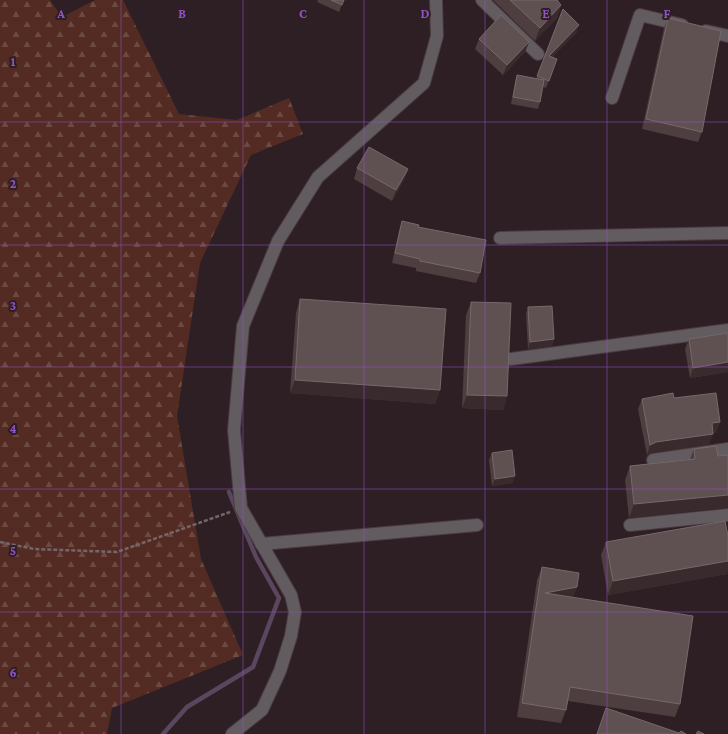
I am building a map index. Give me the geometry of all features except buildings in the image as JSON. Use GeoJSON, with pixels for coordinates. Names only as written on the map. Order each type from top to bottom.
{"type":"FeatureCollection","features":[{"type":"Feature","properties":{"kind":"street"},"geometry":{"type":"LineString","coordinates":[[232,734],[262,710],[280,671],[292,636],[295,612],[291,595],[241,508],[234,430],[243,326],[278,241],[318,177],[424,83],[437,36],[436,0]]}},
{"type":"Feature","properties":{"kind":"street"},"geometry":{"type":"LineString","coordinates":[[482,0],[538,54]]}},
{"type":"Feature","properties":{"kind":"street"},"geometry":{"type":"LineString","coordinates":[[612,98],[640,15],[728,36]]}},
{"type":"Feature","properties":{"kind":"street"},"geometry":{"type":"LineString","coordinates":[[500,238],[728,233]]}},
{"type":"Feature","properties":{"kind":"street"},"geometry":{"type":"LineString","coordinates":[[511,358],[728,330]]}},
{"type":"Feature","properties":{"kind":"street"},"geometry":{"type":"LineString","coordinates":[[653,460],[728,449]]}},
{"type":"Feature","properties":{"kind":"street"},"geometry":{"type":"LineString","coordinates":[[630,525],[728,515]]}},
{"type":"Feature","properties":{"kind":"street"},"geometry":{"type":"LineString","coordinates":[[261,544],[477,525]]}},
{"type":"Feature","properties":{"kind":"path"},"geometry":{"type":"LineString","coordinates":[[0,542],[34,549],[117,552],[214,517]]}},
{"type":"Feature","properties":{"kind":"green space"},"geometry":{"type":"Polygon","coordinates":[[[0,0],[50,0],[62,17],[95,0],[123,0],[179,114],[237,120],[289,98],[303,134],[251,155],[200,263],[177,416],[201,559],[243,655],[112,708],[107,734],[0,734],[0,0]]]}},
{"type":"Feature","properties":{"kind":"waterway"},"geometry":{"type":"LineString","coordinates":[[163,734],[187,707],[253,667],[279,598],[256,557],[229,492]]}}]}
